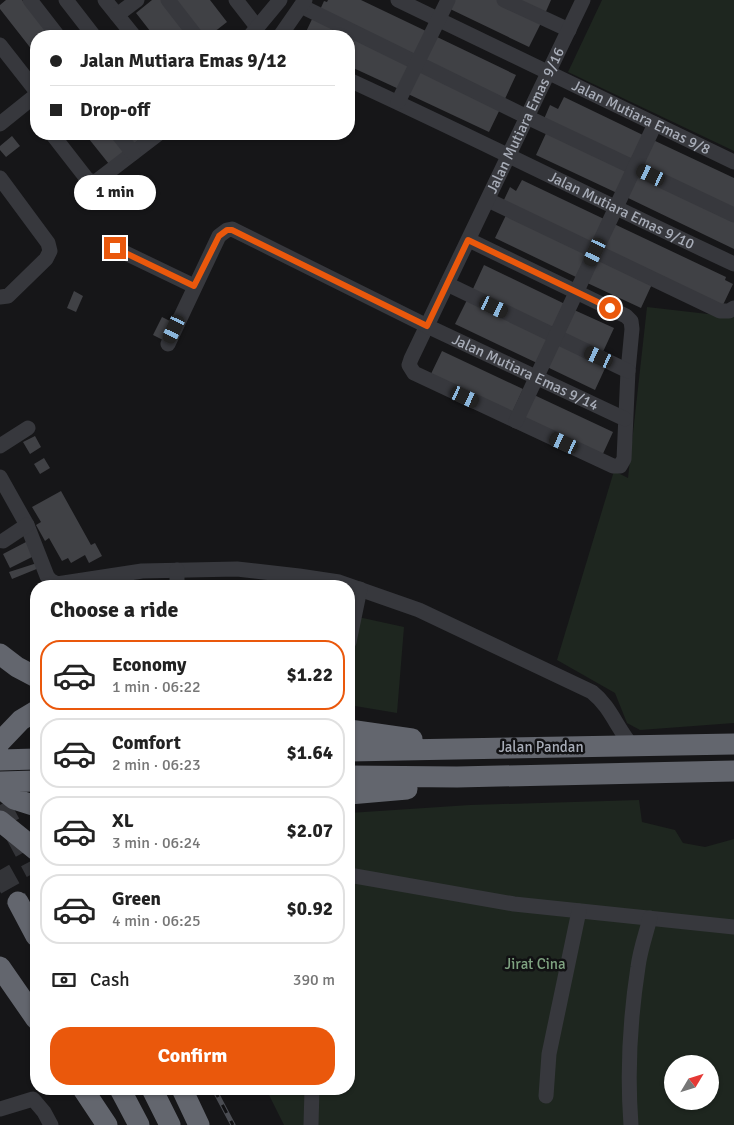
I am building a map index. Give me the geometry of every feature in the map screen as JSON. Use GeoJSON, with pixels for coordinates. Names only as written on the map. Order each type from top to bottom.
{"type":"FeatureCollection","features":[{"type":"Feature","properties":{"kind":"highway"},"geometry":{"type":"LineString","coordinates":[[0,654],[30,674]]}},
{"type":"Feature","properties":{"kind":"highway"},"geometry":{"type":"LineString","coordinates":[[0,742],[21,720],[30,715]]}},
{"type":"Feature","properties":{"kind":"highway"},"geometry":{"type":"LineString","coordinates":[[355,731],[479,747]]}},
{"type":"Feature","properties":{"kind":"highway","name":"Jalan Pandan"},"geometry":{"type":"LineString","coordinates":[[355,751],[479,747],[633,747],[734,744]]}},
{"type":"Feature","properties":{"kind":"highway"},"geometry":{"type":"LineString","coordinates":[[0,760],[30,759]]}},
{"type":"Feature","properties":{"kind":"highway","name":"Jalan Pandan"},"geometry":{"type":"LineString","coordinates":[[355,776],[457,777],[734,771]]}},
{"type":"Feature","properties":{"kind":"highway"},"geometry":{"type":"LineString","coordinates":[[355,793],[540,775]]}},
{"type":"Feature","properties":{"kind":"highway"},"geometry":{"type":"LineString","coordinates":[[0,782],[30,781]]}},
{"type":"Feature","properties":{"kind":"highway"},"geometry":{"type":"LineString","coordinates":[[0,788],[14,799],[30,804]]}},
{"type":"Feature","properties":{"kind":"highway"},"geometry":{"type":"LineString","coordinates":[[0,821],[30,845]]}},
{"type":"Feature","properties":{"kind":"highway"},"geometry":{"type":"LineString","coordinates":[[18,902],[30,925]]}},
{"type":"Feature","properties":{"kind":"highway"},"geometry":{"type":"LineString","coordinates":[[0,967],[30,1010]]}},
{"type":"Feature","properties":{"kind":"highway"},"geometry":{"type":"LineString","coordinates":[[87,1095],[107,1125]]}},
{"type":"Feature","properties":{"kind":"highway"},"geometry":{"type":"LineString","coordinates":[[123,1095],[139,1125]]}},
{"type":"Feature","properties":{"kind":"highway"},"geometry":{"type":"LineString","coordinates":[[155,1095],[170,1125]]}},
{"type":"Feature","properties":{"kind":"highway"},"geometry":{"type":"LineString","coordinates":[[185,1095],[199,1125]]}},
{"type":"Feature","properties":{"kind":"street"},"geometry":{"type":"LineString","coordinates":[[30,0],[53,30]]}},
{"type":"Feature","properties":{"kind":"street"},"geometry":{"type":"LineString","coordinates":[[66,0],[89,30]]}},
{"type":"Feature","properties":{"kind":"street"},"geometry":{"type":"LineString","coordinates":[[105,0],[129,30]]}},
{"type":"Feature","properties":{"kind":"street"},"geometry":{"type":"LineString","coordinates":[[117,15],[137,0]]}},
{"type":"Feature","properties":{"kind":"street"},"geometry":{"type":"LineString","coordinates":[[168,0],[191,30]]}},
{"type":"Feature","properties":{"kind":"street"},"geometry":{"type":"LineString","coordinates":[[236,0],[252,30]]}},
{"type":"Feature","properties":{"kind":"street"},"geometry":{"type":"LineString","coordinates":[[255,30],[280,0]]}},
{"type":"Feature","properties":{"kind":"street","name":"Jalan Mutiara Emas 9/8"},"geometry":{"type":"LineString","coordinates":[[398,0],[734,162]]}},
{"type":"Feature","properties":{"kind":"street"},"geometry":{"type":"LineString","coordinates":[[398,102],[448,0]]}},
{"type":"Feature","properties":{"kind":"street"},"geometry":{"type":"LineString","coordinates":[[504,0],[569,30]]}},
{"type":"Feature","properties":{"kind":"street","name":"Jalan Mutiara Emas 9/16"},"geometry":{"type":"LineString","coordinates":[[516,421],[414,373],[410,368],[411,359],[583,0]]}},
{"type":"Feature","properties":{"kind":"street"},"geometry":{"type":"LineString","coordinates":[[284,30],[303,3],[354,30]]}},
{"type":"Feature","properties":{"kind":"street"},"geometry":{"type":"LineString","coordinates":[[355,30],[527,117],[734,215]]}},
{"type":"Feature","properties":{"kind":"street"},"geometry":{"type":"LineString","coordinates":[[0,45],[30,94]]}},
{"type":"Feature","properties":{"kind":"street","name":"Jalan Mutiara Emas 9/10"},"geometry":{"type":"LineString","coordinates":[[355,83],[734,264]]}},
{"type":"Feature","properties":{"kind":"street"},"geometry":{"type":"LineString","coordinates":[[0,124],[30,103]]}},
{"type":"Feature","properties":{"kind":"street"},"geometry":{"type":"LineString","coordinates":[[468,240],[576,292],[626,316],[631,321],[624,456],[623,463],[620,466],[612,466],[516,421],[555,336],[576,292],[595,252],[654,124]]}},
{"type":"Feature","properties":{"kind":"street"},"geometry":{"type":"LineString","coordinates":[[57,140],[86,178],[89,181],[95,182],[150,140]]}},
{"type":"Feature","properties":{"kind":"street"},"geometry":{"type":"LineString","coordinates":[[123,140],[133,153]]}},
{"type":"Feature","properties":{"kind":"street"},"geometry":{"type":"LineString","coordinates":[[0,179],[48,243],[50,251],[46,260],[8,296],[0,297]]}},
{"type":"Feature","properties":{"kind":"street"},"geometry":{"type":"LineString","coordinates":[[488,200],[720,311],[729,311],[734,308]]}},
{"type":"Feature","properties":{"kind":"street","name":"Jalan Mutiara Emas 9/14"},"geometry":{"type":"LineString","coordinates":[[194,286],[219,236],[227,230],[232,230],[427,326],[625,419]]}},
{"type":"Feature","properties":{"kind":"street"},"geometry":{"type":"LineString","coordinates":[[115,248],[194,286],[168,344]]}},
{"type":"Feature","properties":{"kind":"street"},"geometry":{"type":"LineString","coordinates":[[447,284],[628,371]]}},
{"type":"Feature","properties":{"kind":"street"},"geometry":{"type":"LineString","coordinates":[[0,446],[28,428]]}},
{"type":"Feature","properties":{"kind":"street"},"geometry":{"type":"LineString","coordinates":[[0,477],[27,525],[50,580]]}},
{"type":"Feature","properties":{"kind":"street"},"geometry":{"type":"LineString","coordinates":[[3,541],[27,525]]}},
{"type":"Feature","properties":{"kind":"street"},"geometry":{"type":"LineString","coordinates":[[177,570],[177,580]]}},
{"type":"Feature","properties":{"kind":"street"},"geometry":{"type":"LineString","coordinates":[[83,580],[142,571],[177,570],[246,570],[327,580]]}},
{"type":"Feature","properties":{"kind":"street"},"geometry":{"type":"LineString","coordinates":[[355,587],[419,610],[592,692],[603,700],[623,736],[633,747]]}},
{"type":"Feature","properties":{"kind":"street"},"geometry":{"type":"LineString","coordinates":[[355,613],[360,589]]}},
{"type":"Feature","properties":{"kind":"street"},"geometry":{"type":"LineString","coordinates":[[598,747],[608,736],[615,722]]}},
{"type":"Feature","properties":{"kind":"street"},"geometry":{"type":"LineString","coordinates":[[355,876],[514,904],[734,927]]}},
{"type":"Feature","properties":{"kind":"street"},"geometry":{"type":"LineString","coordinates":[[546,1096],[549,1054],[579,911]]}},
{"type":"Feature","properties":{"kind":"street"},"geometry":{"type":"LineString","coordinates":[[632,1125],[629,1080],[633,1018],[638,965],[650,918]]}},
{"type":"Feature","properties":{"kind":"street"},"geometry":{"type":"LineString","coordinates":[[311,1125],[312,1095]]}},
{"type":"Feature","properties":{"kind":"street"},"geometry":{"type":"LineString","coordinates":[[0,1109],[33,1099],[44,1112],[51,1125]]}},
{"type":"Feature","properties":{"kind":"green space"},"geometry":{"type":"Polygon","coordinates":[[[602,0],[734,0],[734,151],[568,72],[602,0]]]}},
{"type":"Feature","properties":{"kind":"green space"},"geometry":{"type":"Polygon","coordinates":[[[647,307],[734,317],[734,723],[640,730],[627,723],[615,693],[557,660],[614,471],[628,478],[647,307]]]}},
{"type":"Feature","properties":{"kind":"green space"},"geometry":{"type":"Polygon","coordinates":[[[355,616],[404,627],[397,713],[355,706],[355,616]]]}},
{"type":"Feature","properties":{"kind":"green space","name":"Jirat Cina"},"geometry":{"type":"Polygon","coordinates":[[[639,800],[642,822],[675,830],[683,843],[705,847],[734,839],[734,1125],[284,1125],[269,1095],[355,1095],[355,813],[470,805],[639,800]]]}},
{"type":"Feature","properties":{"kind":"building"},"geometry":{"type":"Polygon","coordinates":[[[6,0],[22,0],[46,30],[30,30],[30,47],[0,9],[0,5],[6,0]]]}},
{"type":"Feature","properties":{"kind":"building"},"geometry":{"type":"Polygon","coordinates":[[[152,0],[163,0],[186,30],[149,30],[136,13],[152,0]]]}},
{"type":"Feature","properties":{"kind":"building"},"geometry":{"type":"Polygon","coordinates":[[[172,0],[210,0],[227,22],[217,30],[196,30],[172,0]]]}},
{"type":"Feature","properties":{"kind":"building"},"geometry":{"type":"Polygon","coordinates":[[[328,0],[361,0],[428,32],[416,58],[319,12],[324,1],[327,2],[328,0]]]}},
{"type":"Feature","properties":{"kind":"building"},"geometry":{"type":"Polygon","coordinates":[[[452,0],[497,0],[542,21],[529,47],[448,8],[452,0]]]}},
{"type":"Feature","properties":{"kind":"building"},"geometry":{"type":"Polygon","coordinates":[[[510,0],[551,0],[544,16],[510,0]]]}},
{"type":"Feature","properties":{"kind":"building"},"geometry":{"type":"Polygon","coordinates":[[[313,17],[340,30],[307,30],[313,17]]]}},
{"type":"Feature","properties":{"kind":"building"},"geometry":{"type":"Polygon","coordinates":[[[435,36],[516,75],[504,101],[423,62],[435,36]]]}},
{"type":"Feature","properties":{"kind":"building"},"geometry":{"type":"Polygon","coordinates":[[[355,37],[413,65],[401,90],[355,69],[355,37]]]}},
{"type":"Feature","properties":{"kind":"building"},"geometry":{"type":"Polygon","coordinates":[[[420,68],[501,107],[489,132],[408,94],[420,68]]]}},
{"type":"Feature","properties":{"kind":"building"},"geometry":{"type":"Polygon","coordinates":[[[564,97],[645,136],[633,162],[544,119],[550,105],[558,109],[564,97]]]}},
{"type":"Feature","properties":{"kind":"building"},"geometry":{"type":"Polygon","coordinates":[[[548,129],[629,168],[617,193],[536,155],[548,129]]]}},
{"type":"Feature","properties":{"kind":"building"},"geometry":{"type":"Polygon","coordinates":[[[12,136],[20,146],[6,157],[0,150],[0,146],[12,136]]]}},
{"type":"Feature","properties":{"kind":"building"},"geometry":{"type":"Polygon","coordinates":[[[651,139],[734,178],[734,210],[639,165],[651,139]]]}},
{"type":"Feature","properties":{"kind":"building"},"geometry":{"type":"Polygon","coordinates":[[[90,140],[117,140],[125,151],[109,164],[90,140]]]}},
{"type":"Feature","properties":{"kind":"building"},"geometry":{"type":"Polygon","coordinates":[[[126,140],[138,140],[131,146],[126,140]]]}},
{"type":"Feature","properties":{"kind":"building"},"geometry":{"type":"Polygon","coordinates":[[[636,171],[734,217],[734,249],[624,196],[636,171]]]}},
{"type":"Feature","properties":{"kind":"building"},"geometry":{"type":"Polygon","coordinates":[[[522,180],[604,219],[592,245],[503,202],[510,187],[516,191],[522,180]]]}},
{"type":"Feature","properties":{"kind":"building"},"geometry":{"type":"Polygon","coordinates":[[[507,213],[588,251],[576,277],[495,238],[507,213]]]}},
{"type":"Feature","properties":{"kind":"building"},"geometry":{"type":"Polygon","coordinates":[[[612,223],[726,277],[725,280],[733,284],[722,307],[599,248],[612,223]]]}},
{"type":"Feature","properties":{"kind":"building"},"geometry":{"type":"Polygon","coordinates":[[[596,255],[653,282],[641,308],[583,281],[596,255]]]}},
{"type":"Feature","properties":{"kind":"building"},"geometry":{"type":"Polygon","coordinates":[[[484,265],[565,304],[553,330],[472,291],[484,265]]]}},
{"type":"Feature","properties":{"kind":"building"},"geometry":{"type":"Polygon","coordinates":[[[74,291],[83,296],[76,312],[67,308],[74,291]]]}},
{"type":"Feature","properties":{"kind":"building"},"geometry":{"type":"Polygon","coordinates":[[[468,298],[549,337],[537,363],[455,324],[468,298]]]}},
{"type":"Feature","properties":{"kind":"building"},"geometry":{"type":"Polygon","coordinates":[[[572,309],[614,328],[602,354],[560,334],[572,309]]]}},
{"type":"Feature","properties":{"kind":"building"},"geometry":{"type":"Polygon","coordinates":[[[162,317],[172,322],[163,340],[153,335],[162,317]]]}},
{"type":"Feature","properties":{"kind":"building"},"geometry":{"type":"Polygon","coordinates":[[[558,341],[607,364],[595,390],[545,366],[558,341]]]}},
{"type":"Feature","properties":{"kind":"building"},"geometry":{"type":"Polygon","coordinates":[[[442,351],[523,389],[511,415],[430,376],[442,351]]]}},
{"type":"Feature","properties":{"kind":"building"},"geometry":{"type":"Polygon","coordinates":[[[532,394],[613,432],[601,458],[519,419],[532,394]]]}},
{"type":"Feature","properties":{"kind":"building"},"geometry":{"type":"Polygon","coordinates":[[[35,436],[41,447],[30,454],[23,442],[35,436]]]}},
{"type":"Feature","properties":{"kind":"building"},"geometry":{"type":"Polygon","coordinates":[[[44,458],[50,468],[40,474],[34,464],[44,458]]]}},
{"type":"Feature","properties":{"kind":"building"},"geometry":{"type":"Polygon","coordinates":[[[61,491],[91,545],[95,543],[102,556],[89,563],[85,555],[71,563],[68,558],[62,561],[49,538],[45,541],[36,525],[41,522],[32,507],[61,491]]]}},
{"type":"Feature","properties":{"kind":"building"},"geometry":{"type":"Polygon","coordinates":[[[26,542],[34,556],[10,568],[3,554],[26,542]]]}},
{"type":"Feature","properties":{"kind":"building"},"geometry":{"type":"Polygon","coordinates":[[[37,563],[39,568],[12,579],[9,572],[37,563]]]}},
{"type":"Feature","properties":{"kind":"tunnel"},"geometry":{"type":"LineString","coordinates":[[0,805],[30,861]]}},
{"type":"Feature","properties":{"kind":"tunnel"},"geometry":{"type":"LineString","coordinates":[[0,870],[18,902]]}},
{"type":"Feature","properties":{"kind":"railway"},"geometry":{"type":"LineString","coordinates":[[217,1095],[233,1125]]}},
{"type":"Feature","properties":{"kind":"route"},"geometry":{"type":"LineString","coordinates":[[115,248],[194,286],[222,232],[227,230],[236,231],[427,326],[468,240],[610,308]]}}]}
